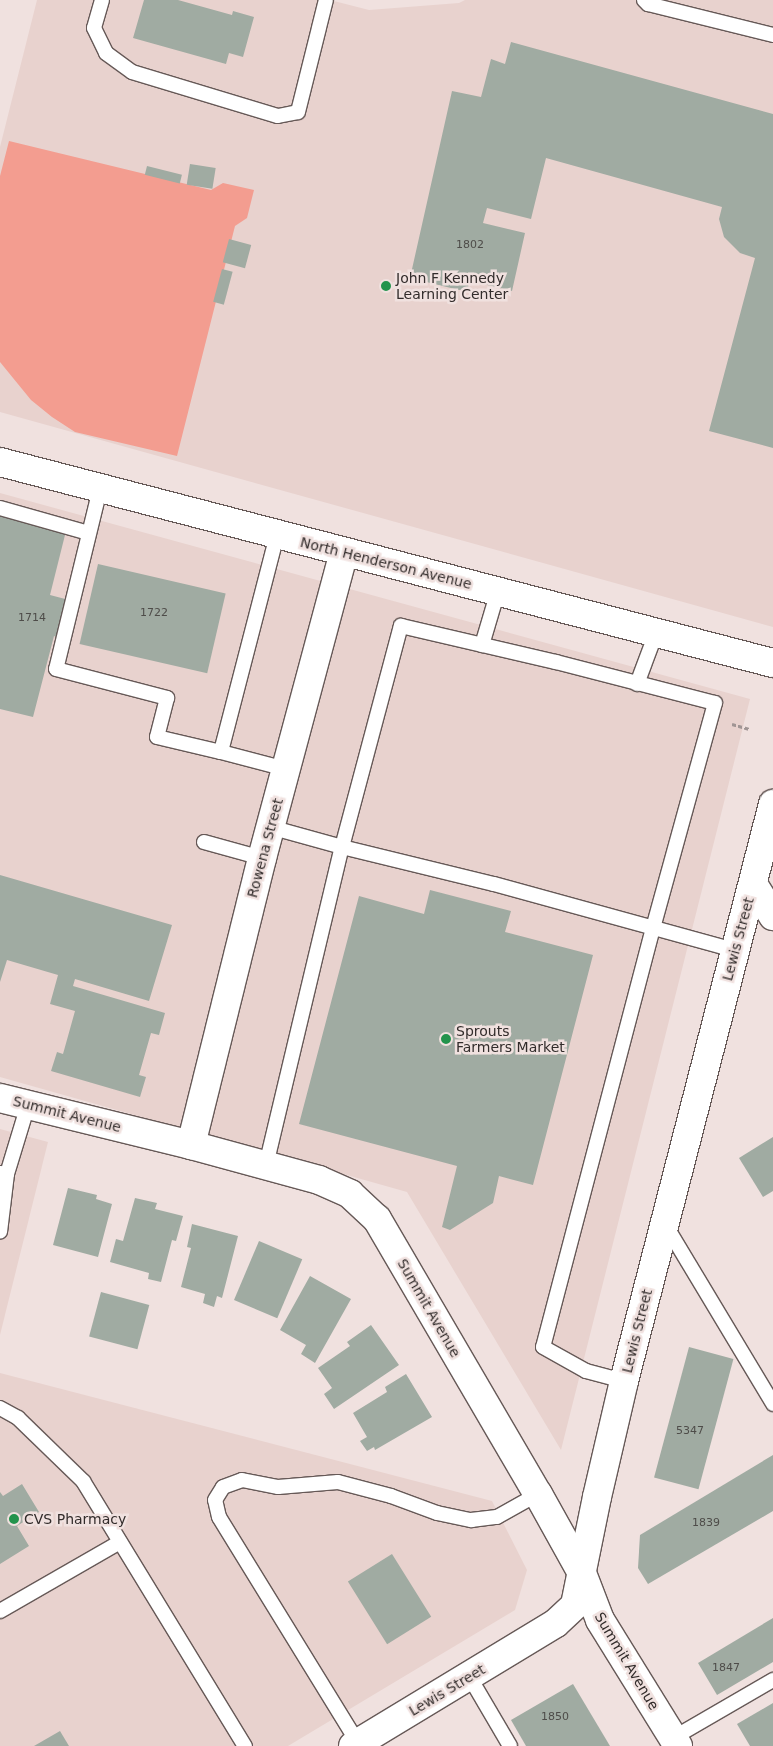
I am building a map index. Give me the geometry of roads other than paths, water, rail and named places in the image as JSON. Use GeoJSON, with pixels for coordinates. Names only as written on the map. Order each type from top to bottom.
{"type":"FeatureCollection","features":[{"type":"Feature","properties":{"kind":"street","name":"North Henderson Avenue"},"geometry":{"type":"LineString","coordinates":[[0,462],[344,553],[773,663]]}},
{"type":"Feature","properties":{"kind":"street","name":"Rowena Street"},"geometry":{"type":"LineString","coordinates":[[191,1145],[270,827],[344,553]]}},
{"type":"Feature","properties":{"kind":"street","name":"Lewis Street"},"geometry":{"type":"LineString","coordinates":[[356,1745],[556,1624],[575,1605],[597,1497],[624,1382],[773,804]]}},
{"type":"Feature","properties":{"kind":"street"},"geometry":{"type":"LineString","coordinates":[[753,884],[773,916]]}},
{"type":"Feature","properties":{"kind":"street","name":"Summit Avenue"},"geometry":{"type":"LineString","coordinates":[[0,1098],[191,1145],[319,1180],[350,1194],[377,1218],[582,1573],[600,1620],[675,1742]]}},
{"type":"Feature","properties":{"kind":"lane"},"geometry":{"type":"LineString","coordinates":[[102,0],[94,28],[106,52],[132,72],[278,116],[298,112],[326,0]]}},
{"type":"Feature","properties":{"kind":"lane"},"geometry":{"type":"LineString","coordinates":[[644,0],[648,4],[773,35]]}},
{"type":"Feature","properties":{"kind":"lane"},"geometry":{"type":"LineString","coordinates":[[100,489],[56,669],[167,698],[157,737],[286,769]]}},
{"type":"Feature","properties":{"kind":"lane"},"geometry":{"type":"LineString","coordinates":[[0,508],[88,533]]}},
{"type":"Feature","properties":{"kind":"lane"},"geometry":{"type":"LineString","coordinates":[[221,752],[277,535]]}},
{"type":"Feature","properties":{"kind":"lane"},"geometry":{"type":"LineString","coordinates":[[482,644],[498,591]]}},
{"type":"Feature","properties":{"kind":"lane"},"geometry":{"type":"LineString","coordinates":[[266,1165],[342,847],[401,626],[482,644],[715,703],[652,928],[543,1347],[586,1371],[624,1382]]}},
{"type":"Feature","properties":{"kind":"lane"},"geometry":{"type":"LineString","coordinates":[[637,684],[656,633]]}},
{"type":"Feature","properties":{"kind":"lane"},"geometry":{"type":"LineString","coordinates":[[270,827],[342,847],[494,884],[734,950]]}},
{"type":"Feature","properties":{"kind":"lane"},"geometry":{"type":"LineString","coordinates":[[204,842],[262,858]]}},
{"type":"Feature","properties":{"kind":"lane"},"geometry":{"type":"LineString","coordinates":[[0,1232],[3,1174],[28,1105]]}},
{"type":"Feature","properties":{"kind":"lane"},"geometry":{"type":"LineString","coordinates":[[664,1224],[773,1404]]}},
{"type":"Feature","properties":{"kind":"lane"},"geometry":{"type":"LineString","coordinates":[[0,1408],[18,1418],[83,1481],[245,1746]]}},
{"type":"Feature","properties":{"kind":"lane"},"geometry":{"type":"LineString","coordinates":[[0,1423],[18,1418]]}},
{"type":"Feature","properties":{"kind":"lane"},"geometry":{"type":"LineString","coordinates":[[356,1745],[219,1517],[215,1500],[223,1487],[242,1480],[278,1487],[338,1482],[391,1496],[437,1513],[471,1520],[497,1517],[538,1494]]}},
{"type":"Feature","properties":{"kind":"lane"},"geometry":{"type":"LineString","coordinates":[[0,1611],[120,1542]]}},
{"type":"Feature","properties":{"kind":"lane"},"geometry":{"type":"LineString","coordinates":[[469,1676],[510,1746]]}},
{"type":"Feature","properties":{"kind":"lane"},"geometry":{"type":"LineString","coordinates":[[675,1742],[773,1680]]}},
{"type":"Feature","properties":{"kind":"place","name":"John F Kennedy Learning Center"},"geometry":{"type":"Point","coordinates":[386,286]}},
{"type":"Feature","properties":{"kind":"place","name":"Sprouts Farmers Market"},"geometry":{"type":"Point","coordinates":[446,1039]}},
{"type":"Feature","properties":{"kind":"place","name":"CVS Pharmacy"},"geometry":{"type":"Point","coordinates":[14,1519]}}]}
